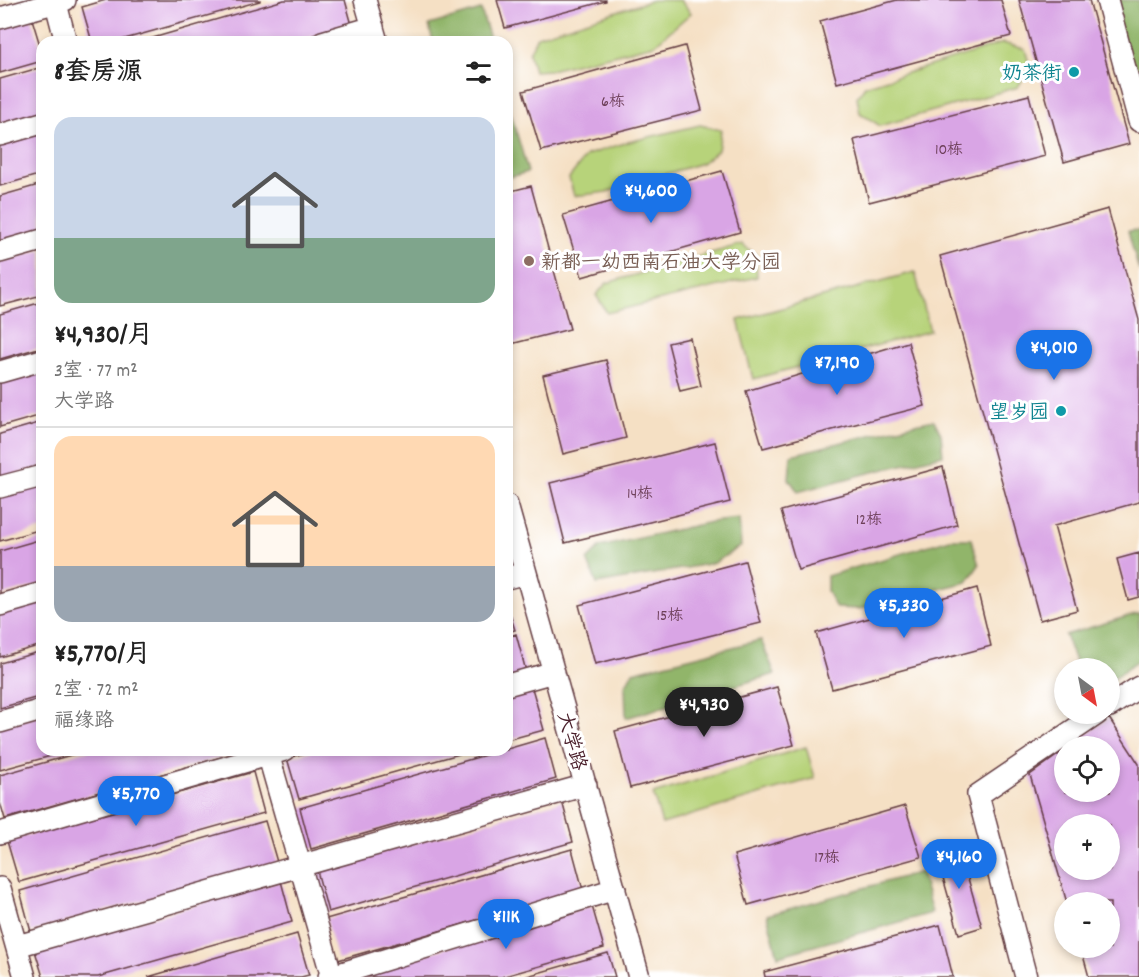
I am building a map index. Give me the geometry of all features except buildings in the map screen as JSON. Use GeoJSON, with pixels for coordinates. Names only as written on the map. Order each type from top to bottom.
{"type":"FeatureCollection","features":[{"type":"Feature","properties":{"kind":"street"},"geometry":{"type":"LineString","coordinates":[[365,0],[375,35]]}},
{"type":"Feature","properties":{"kind":"street"},"geometry":{"type":"LineString","coordinates":[[1107,0],[1139,121]]}},
{"type":"Feature","properties":{"kind":"street"},"geometry":{"type":"LineString","coordinates":[[0,18],[58,1],[65,36]]}},
{"type":"Feature","properties":{"kind":"street"},"geometry":{"type":"LineString","coordinates":[[0,135],[36,125]]}},
{"type":"Feature","properties":{"kind":"street"},"geometry":{"type":"LineString","coordinates":[[0,252],[36,242]]}},
{"type":"Feature","properties":{"kind":"street"},"geometry":{"type":"LineString","coordinates":[[0,372],[36,362]]}},
{"type":"Feature","properties":{"kind":"street"},"geometry":{"type":"LineString","coordinates":[[0,487],[36,478]]}},
{"type":"Feature","properties":{"kind":"street","name":"大学路"},"geometry":{"type":"LineString","coordinates":[[513,547],[517,575],[554,672],[639,977]]}},
{"type":"Feature","properties":{"kind":"street"},"geometry":{"type":"LineString","coordinates":[[0,605],[36,595]]}},
{"type":"Feature","properties":{"kind":"street"},"geometry":{"type":"LineString","coordinates":[[513,683],[554,672]]}},
{"type":"Feature","properties":{"kind":"street"},"geometry":{"type":"LineString","coordinates":[[1120,699],[1139,687]]}},
{"type":"Feature","properties":{"kind":"street"},"geometry":{"type":"LineString","coordinates":[[0,722],[36,712]]}},
{"type":"Feature","properties":{"kind":"street"},"geometry":{"type":"LineString","coordinates":[[1026,977],[978,795],[1082,724]]}},
{"type":"Feature","properties":{"kind":"street"},"geometry":{"type":"LineString","coordinates":[[0,833],[260,756]]}},
{"type":"Feature","properties":{"kind":"street"},"geometry":{"type":"LineString","coordinates":[[274,756],[330,977],[615,889]]}},
{"type":"Feature","properties":{"kind":"street"},"geometry":{"type":"LineString","coordinates":[[16,946],[586,785]]}},
{"type":"Feature","properties":{"kind":"street"},"geometry":{"type":"LineString","coordinates":[[0,888],[25,977]]}},
{"type":"Feature","properties":{"kind":"green space"},"geometry":{"type":"Polygon","coordinates":[[[653,0],[680,0],[691,13],[654,45],[550,70],[534,71],[529,53],[537,36],[653,0]]]}},
{"type":"Feature","properties":{"kind":"green space"},"geometry":{"type":"Polygon","coordinates":[[[1110,0],[1139,0],[1139,103],[1110,0]]]}},
{"type":"Feature","properties":{"kind":"green space"},"geometry":{"type":"Polygon","coordinates":[[[481,10],[489,36],[432,36],[429,25],[481,10]]]}},
{"type":"Feature","properties":{"kind":"green space"},"geometry":{"type":"Polygon","coordinates":[[[1003,43],[1025,49],[1030,67],[1018,87],[880,126],[860,113],[857,97],[865,86],[1003,43]]]}},
{"type":"Feature","properties":{"kind":"green space"},"geometry":{"type":"Polygon","coordinates":[[[513,121],[528,172],[513,176],[513,121]]]}},
{"type":"Feature","properties":{"kind":"green space"},"geometry":{"type":"Polygon","coordinates":[[[700,125],[721,130],[718,150],[702,163],[607,192],[574,196],[569,178],[587,155],[628,142],[700,125]]]}},
{"type":"Feature","properties":{"kind":"green space"},"geometry":{"type":"Polygon","coordinates":[[[1139,230],[1139,271],[1128,231],[1139,230]]]}},
{"type":"Feature","properties":{"kind":"green space"},"geometry":{"type":"Polygon","coordinates":[[[742,244],[756,255],[757,277],[607,313],[596,295],[607,283],[742,244]]]}},
{"type":"Feature","properties":{"kind":"green space"},"geometry":{"type":"Polygon","coordinates":[[[915,272],[930,331],[753,379],[738,320],[915,272]]]}},
{"type":"Feature","properties":{"kind":"green space"},"geometry":{"type":"Polygon","coordinates":[[[934,420],[941,434],[943,455],[798,492],[789,479],[791,455],[934,420]]]}},
{"type":"Feature","properties":{"kind":"green space"},"geometry":{"type":"Polygon","coordinates":[[[739,519],[741,546],[714,563],[597,584],[587,560],[600,547],[711,522],[739,519]]]}},
{"type":"Feature","properties":{"kind":"green space"},"geometry":{"type":"Polygon","coordinates":[[[950,539],[971,539],[979,565],[967,582],[859,609],[836,608],[827,591],[827,576],[950,539]]]}},
{"type":"Feature","properties":{"kind":"green space"},"geometry":{"type":"Polygon","coordinates":[[[1139,613],[1139,660],[1120,674],[1120,658],[1074,658],[1065,635],[1139,613]]]}},
{"type":"Feature","properties":{"kind":"green space"},"geometry":{"type":"Polygon","coordinates":[[[761,640],[775,674],[626,718],[625,686],[633,672],[761,640]]]}},
{"type":"Feature","properties":{"kind":"green space"},"geometry":{"type":"Polygon","coordinates":[[[806,747],[815,778],[662,824],[653,794],[806,747]]]}},
{"type":"Feature","properties":{"kind":"green space"},"geometry":{"type":"Polygon","coordinates":[[[921,872],[932,913],[778,956],[767,915],[921,872]]]}},
{"type":"Feature","properties":{"kind":"place","name":"奶茶街"},"geometry":{"type":"Point","coordinates":[1074,72]}},
{"type":"Feature","properties":{"kind":"place","name":"新都一幼西南石油大学分园"},"geometry":{"type":"Point","coordinates":[529,261]}},
{"type":"Feature","properties":{"kind":"place","name":"望岁园"},"geometry":{"type":"Point","coordinates":[1061,411]}}]}
